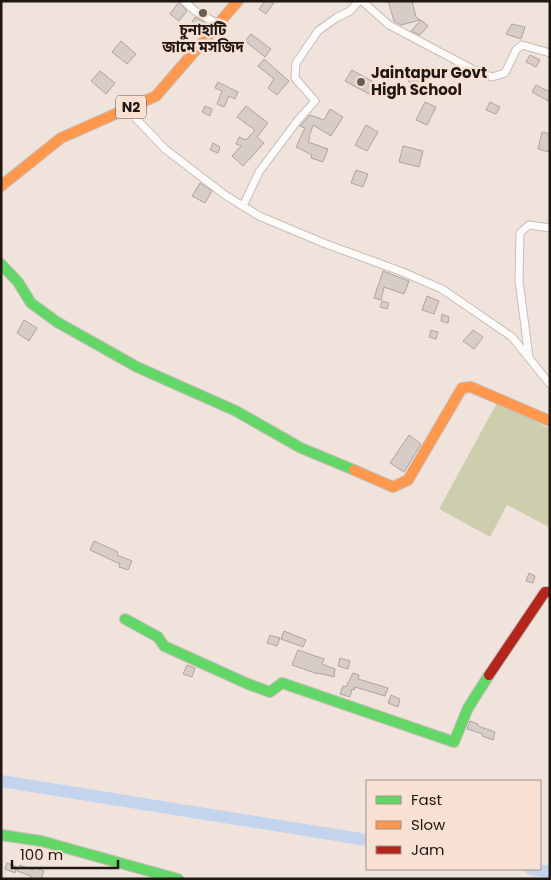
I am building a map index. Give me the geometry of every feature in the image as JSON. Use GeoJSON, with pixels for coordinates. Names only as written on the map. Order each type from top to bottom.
{"type":"FeatureCollection","features":[{"type":"Feature","properties":{"kind":"main road","name":"N2"},"geometry":{"type":"LineString","coordinates":[[1,186],[62,138],[156,96],[238,1]]}},
{"type":"Feature","properties":{"kind":"main road"},"geometry":{"type":"LineString","coordinates":[[1,264],[18,282],[31,303],[57,322],[137,367],[236,411],[301,448],[393,487],[408,480],[462,388],[472,387],[550,421]]}},
{"type":"Feature","properties":{"kind":"main road"},"geometry":{"type":"LineString","coordinates":[[126,619],[158,637],[164,646],[248,684],[270,692],[282,683],[454,742],[468,708],[487,677],[545,592],[550,592]]}},
{"type":"Feature","properties":{"kind":"main road"},"geometry":{"type":"LineString","coordinates":[[1,835],[41,841],[178,879]]}},
{"type":"Feature","properties":{"kind":"street"},"geometry":{"type":"LineString","coordinates":[[184,1],[195,11],[218,24]]}},
{"type":"Feature","properties":{"kind":"street"},"geometry":{"type":"LineString","coordinates":[[243,206],[259,172],[298,120],[315,101],[295,78],[296,63],[318,31],[350,11],[360,1],[389,25],[476,71],[492,77],[505,72],[516,50],[522,45],[550,53]]}},
{"type":"Feature","properties":{"kind":"street"},"geometry":{"type":"LineString","coordinates":[[127,109],[165,149],[225,195],[259,216],[442,289],[512,337],[550,384]]}},
{"type":"Feature","properties":{"kind":"street"},"geometry":{"type":"LineString","coordinates":[[529,357],[519,281],[520,233],[529,225],[550,228]]}},
{"type":"Feature","properties":{"kind":"green space"},"geometry":{"type":"Polygon","coordinates":[[[498,401],[550,429],[549,527],[507,505],[490,537],[439,509],[498,401]]]}},
{"type":"Feature","properties":{"kind":"building"},"geometry":{"type":"Polygon","coordinates":[[[265,1],[275,1],[266,14],[259,9],[265,1]]]}},
{"type":"Feature","properties":{"kind":"building"},"geometry":{"type":"Polygon","coordinates":[[[388,1],[412,1],[416,17],[420,20],[401,25],[394,21],[388,1]]]}},
{"type":"Feature","properties":{"kind":"building"},"geometry":{"type":"Polygon","coordinates":[[[179,2],[187,11],[179,21],[170,14],[179,2]]]}},
{"type":"Feature","properties":{"kind":"building"},"geometry":{"type":"Polygon","coordinates":[[[195,17],[207,24],[199,34],[189,27],[195,17]]]}},
{"type":"Feature","properties":{"kind":"building"},"geometry":{"type":"Polygon","coordinates":[[[421,20],[428,26],[420,35],[411,31],[421,20]]]}},
{"type":"Feature","properties":{"kind":"building"},"geometry":{"type":"Polygon","coordinates":[[[512,24],[525,27],[521,39],[506,34],[512,24]]]}},
{"type":"Feature","properties":{"kind":"building"},"geometry":{"type":"Polygon","coordinates":[[[251,34],[271,49],[265,57],[245,41],[251,34]]]}},
{"type":"Feature","properties":{"kind":"building"},"geometry":{"type":"Polygon","coordinates":[[[121,41],[136,54],[127,64],[112,52],[121,41]]]}},
{"type":"Feature","properties":{"kind":"building"},"geometry":{"type":"Polygon","coordinates":[[[530,55],[540,60],[536,67],[526,62],[530,55]]]}},
{"type":"Feature","properties":{"kind":"building"},"geometry":{"type":"Polygon","coordinates":[[[264,59],[289,81],[277,95],[268,88],[274,79],[258,66],[264,59]]]}},
{"type":"Feature","properties":{"kind":"building"},"geometry":{"type":"Polygon","coordinates":[[[417,68],[429,77],[418,89],[408,81],[417,68]]]}},
{"type":"Feature","properties":{"kind":"building","name":"Jaintapur Govt High School"},"geometry":{"type":"Polygon","coordinates":[[[352,70],[377,84],[371,95],[345,81],[352,70]]]}},
{"type":"Feature","properties":{"kind":"building"},"geometry":{"type":"Polygon","coordinates":[[[100,71],[115,83],[106,94],[91,81],[100,71]]]}},
{"type":"Feature","properties":{"kind":"building"},"geometry":{"type":"Polygon","coordinates":[[[218,82],[238,92],[235,99],[229,96],[224,107],[217,104],[222,91],[215,88],[218,82]]]}},
{"type":"Feature","properties":{"kind":"building"},"geometry":{"type":"Polygon","coordinates":[[[536,85],[550,92],[550,102],[532,92],[536,85]]]}},
{"type":"Feature","properties":{"kind":"building"},"geometry":{"type":"Polygon","coordinates":[[[425,102],[436,107],[427,125],[416,120],[425,102]]]}},
{"type":"Feature","properties":{"kind":"building"},"geometry":{"type":"Polygon","coordinates":[[[490,102],[500,107],[496,114],[486,110],[490,102]]]}},
{"type":"Feature","properties":{"kind":"building"},"geometry":{"type":"Polygon","coordinates":[[[205,106],[212,109],[210,116],[202,112],[205,106]]]}},
{"type":"Feature","properties":{"kind":"building"},"geometry":{"type":"Polygon","coordinates":[[[246,106],[268,123],[257,137],[264,143],[243,166],[232,156],[241,146],[236,144],[239,137],[246,140],[255,130],[237,117],[246,106]]]}},
{"type":"Feature","properties":{"kind":"building"},"geometry":{"type":"Polygon","coordinates":[[[330,109],[343,117],[331,136],[313,125],[308,142],[328,149],[323,162],[311,158],[312,155],[296,147],[305,128],[300,126],[310,115],[324,120],[330,109]]]}},
{"type":"Feature","properties":{"kind":"building"},"geometry":{"type":"Polygon","coordinates":[[[366,125],[378,132],[367,151],[355,145],[366,125]]]}},
{"type":"Feature","properties":{"kind":"building"},"geometry":{"type":"Polygon","coordinates":[[[542,132],[550,134],[549,152],[538,149],[542,132]]]}},
{"type":"Feature","properties":{"kind":"building"},"geometry":{"type":"Polygon","coordinates":[[[213,143],[220,147],[218,153],[210,150],[213,143]]]}},
{"type":"Feature","properties":{"kind":"building"},"geometry":{"type":"Polygon","coordinates":[[[403,146],[423,151],[419,167],[399,162],[403,146]]]}},
{"type":"Feature","properties":{"kind":"building"},"geometry":{"type":"Polygon","coordinates":[[[356,170],[368,174],[363,187],[351,183],[356,170]]]}},
{"type":"Feature","properties":{"kind":"building"},"geometry":{"type":"Polygon","coordinates":[[[200,183],[212,191],[205,203],[192,196],[200,183]]]}},
{"type":"Feature","properties":{"kind":"building"},"geometry":{"type":"Polygon","coordinates":[[[383,271],[409,281],[404,294],[384,287],[381,300],[374,298],[383,271]]]}},
{"type":"Feature","properties":{"kind":"building"},"geometry":{"type":"Polygon","coordinates":[[[427,296],[439,301],[434,314],[422,310],[427,296]]]}},
{"type":"Feature","properties":{"kind":"building"},"geometry":{"type":"Polygon","coordinates":[[[382,301],[389,303],[387,309],[380,307],[382,301]]]}},
{"type":"Feature","properties":{"kind":"building"},"geometry":{"type":"Polygon","coordinates":[[[442,314],[449,317],[448,323],[441,321],[442,314]]]}},
{"type":"Feature","properties":{"kind":"building"},"geometry":{"type":"Polygon","coordinates":[[[24,320],[37,328],[29,341],[17,333],[24,320]]]}},
{"type":"Feature","properties":{"kind":"building"},"geometry":{"type":"Polygon","coordinates":[[[431,330],[438,332],[436,339],[429,337],[431,330]]]}},
{"type":"Feature","properties":{"kind":"building"},"geometry":{"type":"Polygon","coordinates":[[[473,330],[483,337],[474,349],[463,341],[473,330]]]}},
{"type":"Feature","properties":{"kind":"building"},"geometry":{"type":"Polygon","coordinates":[[[409,435],[421,444],[404,472],[390,463],[409,435]]]}},
{"type":"Feature","properties":{"kind":"building"},"geometry":{"type":"Polygon","coordinates":[[[94,541],[118,552],[117,555],[132,561],[128,570],[119,567],[120,564],[90,550],[94,541]]]}},
{"type":"Feature","properties":{"kind":"building"},"geometry":{"type":"Polygon","coordinates":[[[529,573],[535,576],[533,583],[526,581],[529,573]]]}},
{"type":"Feature","properties":{"kind":"building"},"geometry":{"type":"Polygon","coordinates":[[[284,631],[306,640],[303,647],[281,639],[284,631]]]}},
{"type":"Feature","properties":{"kind":"building"},"geometry":{"type":"Polygon","coordinates":[[[270,635],[280,638],[277,646],[267,643],[270,635]]]}},
{"type":"Feature","properties":{"kind":"building"},"geometry":{"type":"Polygon","coordinates":[[[298,650],[324,659],[322,664],[335,669],[334,677],[318,674],[292,665],[298,650]]]}},
{"type":"Feature","properties":{"kind":"building"},"geometry":{"type":"Polygon","coordinates":[[[340,658],[350,661],[348,669],[338,666],[340,658]]]}},
{"type":"Feature","properties":{"kind":"building"},"geometry":{"type":"Polygon","coordinates":[[[187,665],[195,668],[192,677],[183,674],[187,665]]]}},
{"type":"Feature","properties":{"kind":"building"},"geometry":{"type":"Polygon","coordinates":[[[353,673],[359,675],[358,679],[388,688],[385,696],[355,687],[354,690],[352,689],[350,697],[340,694],[343,686],[346,687],[353,673]]]}},
{"type":"Feature","properties":{"kind":"building"},"geometry":{"type":"Polygon","coordinates":[[[391,695],[400,699],[398,707],[388,703],[391,695]]]}},
{"type":"Feature","properties":{"kind":"building"},"geometry":{"type":"Polygon","coordinates":[[[470,721],[495,732],[493,740],[482,736],[483,734],[467,729],[470,721]]]}},
{"type":"Feature","properties":{"kind":"building"},"geometry":{"type":"Polygon","coordinates":[[[7,863],[17,867],[15,873],[5,869],[7,863]]]}},
{"type":"Feature","properties":{"kind":"building"},"geometry":{"type":"Polygon","coordinates":[[[20,865],[33,870],[34,867],[44,871],[41,879],[31,879],[31,876],[17,871],[20,865]]]}},
{"type":"Feature","properties":{"kind":"waterway"},"geometry":{"type":"LineString","coordinates":[[1,781],[366,840]]}},
{"type":"Feature","properties":{"kind":"waterway"},"geometry":{"type":"LineString","coordinates":[[537,870],[550,872]]}},
{"type":"Feature","properties":{"kind":"traffic: fast"},"geometry":{"type":"LineString","coordinates":[[1,264],[18,282],[31,303],[57,322],[137,367],[236,411],[301,448],[354,470]]}},
{"type":"Feature","properties":{"kind":"traffic: fast"},"geometry":{"type":"LineString","coordinates":[[125,619],[158,637],[164,646],[248,684],[270,692],[282,683],[454,742],[468,708],[489,675]]}},
{"type":"Feature","properties":{"kind":"traffic: fast"},"geometry":{"type":"LineString","coordinates":[[1,835],[41,841],[178,879]]}},
{"type":"Feature","properties":{"kind":"traffic: slow"},"geometry":{"type":"LineString","coordinates":[[1,186],[61,138],[156,96],[238,1]]}},
{"type":"Feature","properties":{"kind":"traffic: slow"},"geometry":{"type":"LineString","coordinates":[[354,470],[393,487],[408,480],[462,388],[471,387],[550,421]]}},
{"type":"Feature","properties":{"kind":"traffic: jam"},"geometry":{"type":"LineString","coordinates":[[489,675],[545,592],[550,592]]}},
{"type":"Feature","properties":{"kind":"place","name":"চুনাহাটি জামে মসজিদ"},"geometry":{"type":"Point","coordinates":[203,13]}},
{"type":"Feature","properties":{"kind":"place","name":"Jaintapur Govt High School"},"geometry":{"type":"Point","coordinates":[361,82]}}]}
